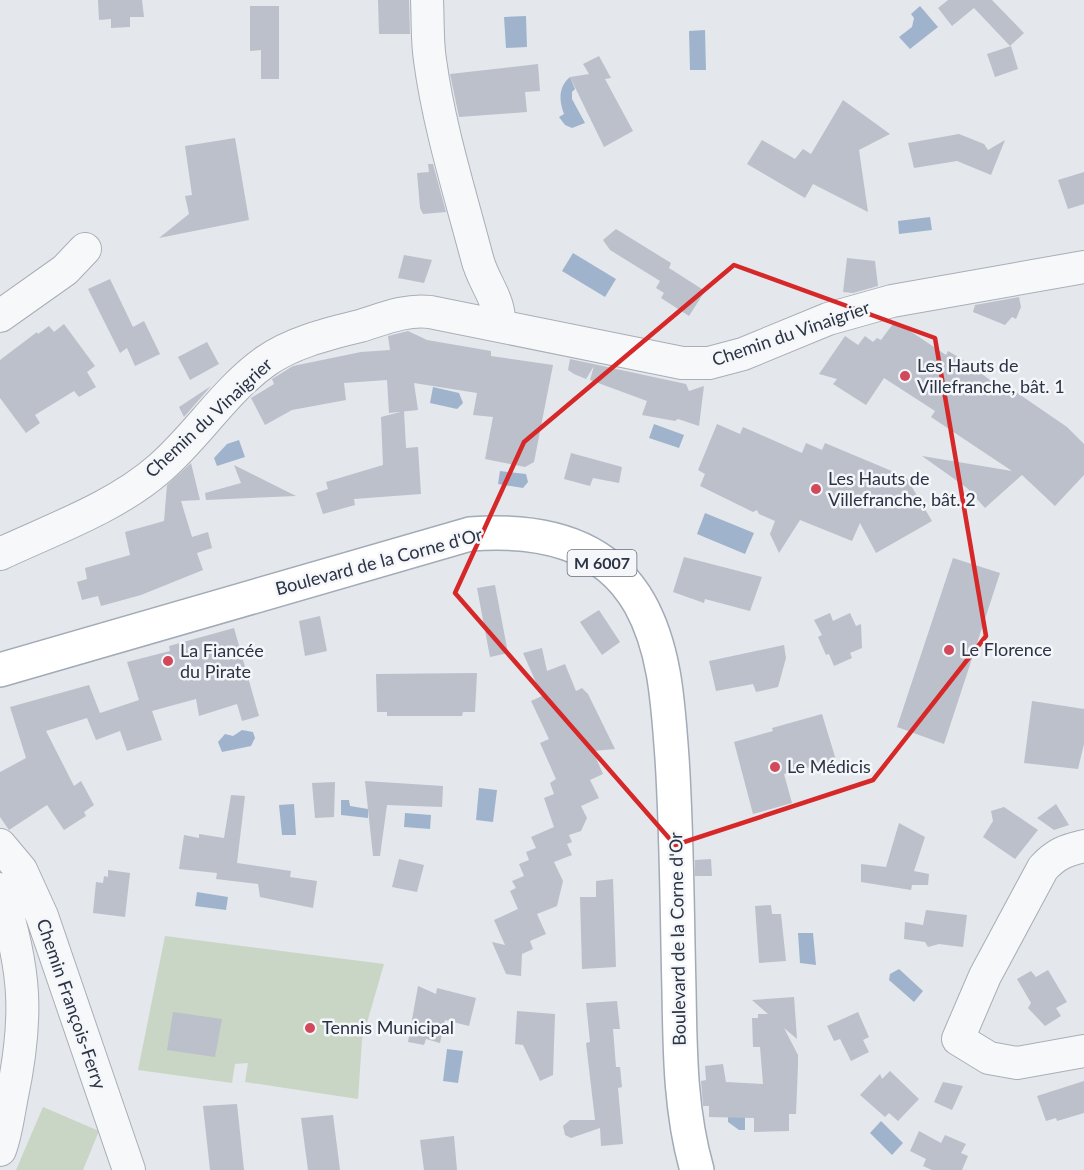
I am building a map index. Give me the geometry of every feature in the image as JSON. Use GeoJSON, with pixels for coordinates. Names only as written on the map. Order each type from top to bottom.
{"type":"FeatureCollection","features":[{"type":"Feature","properties":{"kind":"main road","name":"Boulevard de la Corne d'Or"},"geometry":{"type":"LineString","coordinates":[[0,670],[470,534],[531,533],[568,542],[594,555],[618,576],[639,602],[655,635],[668,697],[674,788],[681,1083],[697,1170]]}},
{"type":"Feature","properties":{"kind":"street"},"geometry":{"type":"LineString","coordinates":[[427,0],[429,59],[449,150],[482,278],[496,298],[500,312],[499,326]]}},
{"type":"Feature","properties":{"kind":"street"},"geometry":{"type":"LineString","coordinates":[[0,316],[65,270],[85,249]]}},
{"type":"Feature","properties":{"kind":"street","name":"Chemin du Vinaigrier"},"geometry":{"type":"LineString","coordinates":[[0,554],[114,500],[160,468],[266,361],[287,349],[317,337],[416,310],[682,363],[709,363],[743,354],[828,319],[892,301],[1084,267]]}},
{"type":"Feature","properties":{"kind":"street","name":"Chemin François-Ferry"},"geometry":{"type":"LineString","coordinates":[[0,845],[21,870],[42,916],[129,1170]]}},
{"type":"Feature","properties":{"kind":"street"},"geometry":{"type":"LineString","coordinates":[[1084,846],[1066,850],[1053,857],[1043,868],[985,976],[958,1039],[989,1058],[1017,1064],[1084,1051]]}},
{"type":"Feature","properties":{"kind":"street"},"geometry":{"type":"LineString","coordinates":[[0,889],[15,937],[23,979],[23,1011],[18,1067],[0,1150]]}},
{"type":"Feature","properties":{"kind":"highlighted area"},"geometry":{"type":"Polygon","coordinates":[[[734,265],[935,338],[986,636],[873,780],[675,845],[455,593],[524,442],[734,265]]]}},
{"type":"Feature","properties":{"kind":"green space"},"geometry":{"type":"Polygon","coordinates":[[[165,936],[384,964],[362,1040],[358,1099],[245,1082],[248,1063],[235,1064],[232,1083],[138,1070],[165,936]]]}},
{"type":"Feature","properties":{"kind":"green space"},"geometry":{"type":"Polygon","coordinates":[[[43,1107],[99,1131],[83,1170],[16,1170],[43,1107]]]}},
{"type":"Feature","properties":{"kind":"water"},"geometry":{"type":"Polygon","coordinates":[[[920,6],[938,27],[910,49],[899,37],[912,27],[914,18],[911,14],[920,6]]]}},
{"type":"Feature","properties":{"kind":"water"},"geometry":{"type":"Polygon","coordinates":[[[526,16],[527,47],[506,48],[504,17],[526,16]]]}},
{"type":"Feature","properties":{"kind":"water"},"geometry":{"type":"Polygon","coordinates":[[[705,30],[706,70],[690,70],[689,31],[705,30]]]}},
{"type":"Feature","properties":{"kind":"water"},"geometry":{"type":"Polygon","coordinates":[[[570,77],[575,89],[572,92],[572,99],[585,123],[572,128],[565,125],[559,117],[564,114],[561,104],[563,85],[570,77]]]}},
{"type":"Feature","properties":{"kind":"water"},"geometry":{"type":"Polygon","coordinates":[[[930,217],[932,230],[899,234],[898,221],[930,217]]]}},
{"type":"Feature","properties":{"kind":"water"},"geometry":{"type":"Polygon","coordinates":[[[573,253],[616,279],[605,297],[562,271],[573,253]]]}},
{"type":"Feature","properties":{"kind":"water"},"geometry":{"type":"Polygon","coordinates":[[[433,387],[459,393],[463,403],[457,409],[430,403],[433,387]]]}},
{"type":"Feature","properties":{"kind":"water"},"geometry":{"type":"Polygon","coordinates":[[[654,424],[684,435],[679,448],[649,438],[654,424]]]}},
{"type":"Feature","properties":{"kind":"water"},"geometry":{"type":"Polygon","coordinates":[[[239,440],[245,457],[217,466],[214,458],[227,444],[239,440]]]}},
{"type":"Feature","properties":{"kind":"water"},"geometry":{"type":"Polygon","coordinates":[[[500,471],[526,474],[528,482],[523,488],[498,484],[500,471]]]}},
{"type":"Feature","properties":{"kind":"water"},"geometry":{"type":"Polygon","coordinates":[[[705,513],[754,533],[745,554],[697,534],[705,513]]]}},
{"type":"Feature","properties":{"kind":"water"},"geometry":{"type":"Polygon","coordinates":[[[242,730],[253,732],[255,738],[251,746],[222,752],[218,742],[225,734],[233,736],[242,730]]]}},
{"type":"Feature","properties":{"kind":"water"},"geometry":{"type":"Polygon","coordinates":[[[479,788],[497,790],[493,822],[476,820],[479,788]]]}},
{"type":"Feature","properties":{"kind":"water"},"geometry":{"type":"Polygon","coordinates":[[[341,800],[349,800],[350,806],[368,809],[368,818],[341,815],[341,800]]]}},
{"type":"Feature","properties":{"kind":"water"},"geometry":{"type":"Polygon","coordinates":[[[294,804],[296,835],[282,835],[279,805],[294,804]]]}},
{"type":"Feature","properties":{"kind":"water"},"geometry":{"type":"Polygon","coordinates":[[[405,813],[431,815],[430,829],[404,827],[405,813]]]}},
{"type":"Feature","properties":{"kind":"water"},"geometry":{"type":"Polygon","coordinates":[[[197,892],[228,897],[226,910],[195,906],[197,892]]]}},
{"type":"Feature","properties":{"kind":"water"},"geometry":{"type":"Polygon","coordinates":[[[798,933],[813,933],[816,965],[800,963],[798,933]]]}},
{"type":"Feature","properties":{"kind":"water"},"geometry":{"type":"Polygon","coordinates":[[[899,969],[923,991],[914,1002],[889,980],[890,974],[899,969]]]}},
{"type":"Feature","properties":{"kind":"water"},"geometry":{"type":"Polygon","coordinates":[[[447,1049],[463,1051],[458,1083],[443,1081],[447,1049]]]}},
{"type":"Feature","properties":{"kind":"water"},"geometry":{"type":"Polygon","coordinates":[[[728,1097],[745,1098],[745,1130],[739,1130],[728,1122],[728,1097]]]}},
{"type":"Feature","properties":{"kind":"water"},"geometry":{"type":"Polygon","coordinates":[[[881,1121],[903,1143],[892,1155],[870,1133],[881,1121]]]}},
{"type":"Feature","properties":{"kind":"building"},"geometry":{"type":"Polygon","coordinates":[[[98,0],[142,0],[144,17],[130,17],[130,27],[111,28],[111,19],[99,20],[98,0]]]}},
{"type":"Feature","properties":{"kind":"building"},"geometry":{"type":"Polygon","coordinates":[[[378,0],[409,0],[410,34],[379,34],[378,0]]]}},
{"type":"Feature","properties":{"kind":"building"},"geometry":{"type":"Polygon","coordinates":[[[948,0],[992,0],[1024,33],[1010,46],[974,8],[952,26],[938,8],[948,0]]]}},
{"type":"Feature","properties":{"kind":"building"},"geometry":{"type":"Polygon","coordinates":[[[250,6],[279,6],[279,79],[261,79],[261,50],[250,51],[250,6]]]}},
{"type":"Feature","properties":{"kind":"building"},"geometry":{"type":"Polygon","coordinates":[[[1011,46],[1018,69],[995,77],[987,54],[1011,46]]]}},
{"type":"Feature","properties":{"kind":"building"},"geometry":{"type":"Polygon","coordinates":[[[599,56],[611,78],[605,79],[633,131],[604,147],[570,77],[589,74],[583,64],[599,56]]]}},
{"type":"Feature","properties":{"kind":"building"},"geometry":{"type":"Polygon","coordinates":[[[538,64],[540,91],[525,92],[527,112],[459,117],[450,74],[538,64]]]}},
{"type":"Feature","properties":{"kind":"building"},"geometry":{"type":"Polygon","coordinates":[[[843,100],[890,134],[859,150],[868,212],[813,184],[805,198],[747,164],[762,140],[795,159],[803,149],[811,154],[843,100]]]}},
{"type":"Feature","properties":{"kind":"building"},"geometry":{"type":"Polygon","coordinates":[[[959,134],[984,144],[988,150],[1005,140],[991,175],[957,161],[914,168],[908,143],[959,134]]]}},
{"type":"Feature","properties":{"kind":"building"},"geometry":{"type":"Polygon","coordinates":[[[235,138],[249,220],[159,238],[189,214],[185,196],[192,195],[185,146],[235,138]]]}},
{"type":"Feature","properties":{"kind":"building"},"geometry":{"type":"Polygon","coordinates":[[[428,164],[433,164],[446,212],[423,214],[420,208],[417,173],[429,172],[428,164]]]}},
{"type":"Feature","properties":{"kind":"building"},"geometry":{"type":"Polygon","coordinates":[[[1084,172],[1084,204],[1068,209],[1058,180],[1084,172]]]}},
{"type":"Feature","properties":{"kind":"building"},"geometry":{"type":"Polygon","coordinates":[[[616,229],[671,263],[669,268],[705,291],[689,316],[661,298],[664,293],[656,288],[660,281],[610,250],[603,240],[616,229]]]}},
{"type":"Feature","properties":{"kind":"building"},"geometry":{"type":"Polygon","coordinates":[[[404,255],[432,260],[424,283],[398,278],[404,255]]]}},
{"type":"Feature","properties":{"kind":"building"},"geometry":{"type":"Polygon","coordinates":[[[847,258],[875,261],[878,286],[853,293],[843,292],[847,258]]]}},
{"type":"Feature","properties":{"kind":"building"},"geometry":{"type":"Polygon","coordinates":[[[110,279],[133,327],[144,321],[160,354],[135,366],[127,348],[120,353],[88,289],[110,279]]]}},
{"type":"Feature","properties":{"kind":"building"},"geometry":{"type":"Polygon","coordinates":[[[1019,297],[1021,307],[1016,319],[1012,317],[1005,325],[973,312],[975,305],[1019,297]]]}},
{"type":"Feature","properties":{"kind":"building"},"geometry":{"type":"Polygon","coordinates":[[[895,321],[946,355],[948,351],[965,361],[1012,397],[1016,392],[1067,427],[1084,444],[1084,475],[1055,506],[1022,475],[985,508],[967,488],[922,456],[1012,471],[931,417],[935,411],[884,378],[866,405],[833,384],[837,379],[819,374],[845,336],[858,345],[865,336],[873,342],[877,338],[881,340],[895,321]]]}},
{"type":"Feature","properties":{"kind":"building"},"geometry":{"type":"Polygon","coordinates":[[[64,324],[95,366],[87,372],[96,387],[79,397],[74,391],[35,415],[40,423],[26,433],[0,398],[0,360],[37,332],[38,334],[49,326],[54,332],[64,324]]]}},
{"type":"Feature","properties":{"kind":"building"},"geometry":{"type":"Polygon","coordinates":[[[408,331],[427,340],[491,351],[491,356],[553,365],[534,462],[525,467],[485,459],[493,417],[473,415],[477,393],[414,383],[418,410],[389,413],[387,380],[344,383],[346,400],[292,410],[265,425],[251,398],[274,384],[272,379],[293,366],[361,352],[390,350],[388,336],[408,331]]]}},
{"type":"Feature","properties":{"kind":"building"},"geometry":{"type":"Polygon","coordinates":[[[207,342],[219,364],[190,380],[178,357],[207,342]]]}},
{"type":"Feature","properties":{"kind":"building"},"geometry":{"type":"Polygon","coordinates":[[[570,359],[686,384],[689,391],[704,386],[699,426],[678,419],[675,421],[642,415],[647,401],[590,380],[594,366],[586,379],[574,374],[568,370],[570,359]]]}},
{"type":"Feature","properties":{"kind":"building"},"geometry":{"type":"Polygon","coordinates":[[[211,386],[198,401],[184,417],[179,407],[211,386]]]}},
{"type":"Feature","properties":{"kind":"building"},"geometry":{"type":"Polygon","coordinates":[[[404,411],[406,448],[418,447],[421,494],[354,499],[355,505],[323,514],[316,493],[328,489],[326,482],[383,465],[381,417],[404,411]]]}},
{"type":"Feature","properties":{"kind":"building","name":"Les Hauts de Villefranche, bât. 2"},"geometry":{"type":"Polygon","coordinates":[[[717,424],[740,434],[743,427],[802,453],[806,443],[822,450],[825,443],[906,477],[932,521],[876,553],[860,523],[852,541],[800,520],[779,553],[770,534],[775,521],[759,514],[757,510],[753,512],[700,486],[705,474],[698,470],[717,424]]]}},
{"type":"Feature","properties":{"kind":"building"},"geometry":{"type":"Polygon","coordinates":[[[571,453],[622,467],[619,483],[593,478],[590,486],[564,479],[571,453]]]}},
{"type":"Feature","properties":{"kind":"building"},"geometry":{"type":"Polygon","coordinates":[[[191,463],[200,500],[181,501],[192,537],[208,532],[212,548],[197,553],[203,570],[141,595],[101,606],[98,596],[82,600],[77,582],[87,579],[85,568],[130,555],[125,532],[164,521],[167,485],[191,463]]]}},
{"type":"Feature","properties":{"kind":"building"},"geometry":{"type":"Polygon","coordinates":[[[234,465],[296,496],[206,500],[205,493],[241,483],[234,465]]]}},
{"type":"Feature","properties":{"kind":"building"},"geometry":{"type":"Polygon","coordinates":[[[684,557],[762,577],[750,611],[705,599],[704,603],[673,592],[684,557]]]}},
{"type":"Feature","properties":{"kind":"building","name":"Le Florence"},"geometry":{"type":"Polygon","coordinates":[[[953,558],[1000,573],[944,744],[897,727],[953,558]]]}},
{"type":"Feature","properties":{"kind":"building"},"geometry":{"type":"Polygon","coordinates":[[[495,585],[508,653],[490,657],[477,588],[495,585]]]}},
{"type":"Feature","properties":{"kind":"building"},"geometry":{"type":"Polygon","coordinates":[[[599,610],[620,642],[602,655],[580,622],[599,610]]]}},
{"type":"Feature","properties":{"kind":"building"},"geometry":{"type":"Polygon","coordinates":[[[830,613],[833,621],[850,613],[856,626],[861,624],[862,648],[850,653],[852,658],[834,666],[818,637],[822,635],[814,620],[830,613]]]}},
{"type":"Feature","properties":{"kind":"building"},"geometry":{"type":"Polygon","coordinates":[[[320,616],[327,651],[305,656],[299,621],[320,616]]]}},
{"type":"Feature","properties":{"kind":"building"},"geometry":{"type":"Polygon","coordinates":[[[234,628],[259,716],[242,721],[237,704],[199,716],[196,699],[152,711],[162,740],[127,751],[120,731],[96,740],[87,718],[46,731],[74,786],[81,781],[94,805],[84,812],[86,816],[64,830],[47,805],[9,830],[0,817],[0,772],[26,758],[10,707],[89,685],[100,713],[139,700],[127,662],[170,651],[169,646],[234,628]]]}},
{"type":"Feature","properties":{"kind":"building"},"geometry":{"type":"Polygon","coordinates":[[[784,645],[786,658],[778,687],[756,692],[753,684],[716,691],[709,661],[784,645]]]}},
{"type":"Feature","properties":{"kind":"building"},"geometry":{"type":"Polygon","coordinates":[[[542,648],[547,671],[565,664],[576,691],[582,688],[588,694],[615,749],[593,751],[603,774],[590,780],[599,798],[581,806],[587,818],[581,831],[569,835],[572,842],[567,844],[572,855],[554,862],[563,881],[557,906],[537,914],[546,934],[530,941],[533,949],[522,954],[521,976],[506,974],[492,942],[505,945],[494,920],[518,909],[510,891],[516,888],[512,881],[524,876],[519,864],[529,860],[526,852],[536,848],[531,837],[554,827],[544,798],[554,794],[550,783],[556,779],[540,743],[549,739],[531,701],[542,696],[523,653],[542,648]]]}},
{"type":"Feature","properties":{"kind":"building"},"geometry":{"type":"Polygon","coordinates":[[[477,673],[475,712],[463,712],[462,716],[387,716],[387,712],[377,712],[376,674],[477,673]]]}},
{"type":"Feature","properties":{"kind":"building"},"geometry":{"type":"Polygon","coordinates":[[[1032,701],[1084,709],[1084,744],[1078,769],[1024,763],[1032,701]]]}},
{"type":"Feature","properties":{"kind":"building","name":"Le Médicis"},"geometry":{"type":"Polygon","coordinates":[[[822,714],[836,760],[784,774],[792,803],[753,814],[734,742],[773,731],[772,728],[822,714]]]}},
{"type":"Feature","properties":{"kind":"building"},"geometry":{"type":"Polygon","coordinates":[[[365,781],[443,786],[442,807],[387,805],[380,856],[373,856],[365,781]]]}},
{"type":"Feature","properties":{"kind":"building"},"geometry":{"type":"Polygon","coordinates":[[[335,782],[334,817],[315,818],[312,783],[335,782]]]}},
{"type":"Feature","properties":{"kind":"building"},"geometry":{"type":"Polygon","coordinates":[[[231,795],[245,796],[237,863],[291,871],[290,877],[317,881],[313,908],[260,897],[258,884],[216,879],[217,873],[179,869],[184,835],[199,838],[199,834],[224,838],[231,795]]]}},
{"type":"Feature","properties":{"kind":"building"},"geometry":{"type":"Polygon","coordinates":[[[1056,804],[1069,825],[1054,830],[1037,818],[1056,804]]]}},
{"type":"Feature","properties":{"kind":"building"},"geometry":{"type":"Polygon","coordinates":[[[1004,807],[1038,830],[1015,859],[983,837],[993,821],[991,811],[1004,807]]]}},
{"type":"Feature","properties":{"kind":"building"},"geometry":{"type":"Polygon","coordinates":[[[899,823],[925,837],[914,871],[929,874],[928,885],[912,885],[911,890],[861,882],[861,864],[886,867],[899,823]]]}},
{"type":"Feature","properties":{"kind":"building"},"geometry":{"type":"Polygon","coordinates":[[[399,859],[424,865],[417,892],[392,887],[399,859]]]}},
{"type":"Feature","properties":{"kind":"building"},"geometry":{"type":"Polygon","coordinates":[[[711,859],[712,876],[695,876],[695,860],[711,859]]]}},
{"type":"Feature","properties":{"kind":"building"},"geometry":{"type":"Polygon","coordinates":[[[108,870],[130,873],[125,917],[93,913],[96,882],[103,883],[104,876],[108,877],[108,870]]]}},
{"type":"Feature","properties":{"kind":"building"},"geometry":{"type":"Polygon","coordinates":[[[613,879],[616,967],[582,969],[580,897],[596,897],[596,881],[613,879]]]}},
{"type":"Feature","properties":{"kind":"building"},"geometry":{"type":"Polygon","coordinates":[[[771,905],[772,914],[781,914],[786,961],[759,963],[755,906],[771,905]]]}},
{"type":"Feature","properties":{"kind":"building"},"geometry":{"type":"Polygon","coordinates":[[[926,910],[967,915],[963,947],[939,944],[928,947],[925,942],[904,939],[905,922],[923,925],[926,910]]]}},
{"type":"Feature","properties":{"kind":"building"},"geometry":{"type":"Polygon","coordinates":[[[1048,970],[1067,1002],[1056,1008],[1061,1016],[1045,1026],[1028,1008],[1031,1003],[1017,979],[1031,971],[1036,977],[1048,970]]]}},
{"type":"Feature","properties":{"kind":"building"},"geometry":{"type":"Polygon","coordinates":[[[418,986],[436,994],[437,988],[476,998],[469,1026],[445,1020],[440,1043],[426,1039],[424,1045],[408,1042],[418,986]]]}},
{"type":"Feature","properties":{"kind":"building"},"geometry":{"type":"Polygon","coordinates":[[[794,997],[797,1039],[784,1028],[798,1055],[796,1114],[789,1114],[789,1131],[754,1132],[754,1118],[709,1117],[709,1106],[703,1106],[701,1081],[706,1080],[705,1066],[723,1064],[726,1082],[763,1084],[760,1047],[753,1047],[752,1018],[758,1018],[758,1014],[768,1014],[752,1000],[794,997]]]}},
{"type":"Feature","properties":{"kind":"building"},"geometry":{"type":"Polygon","coordinates":[[[617,1001],[620,1029],[613,1029],[616,1067],[620,1067],[622,1087],[618,1088],[623,1144],[601,1146],[600,1128],[571,1138],[565,1135],[563,1126],[570,1120],[595,1120],[586,1043],[590,1042],[586,1003],[617,1001]]]}},
{"type":"Feature","properties":{"kind":"building"},"geometry":{"type":"Polygon","coordinates":[[[517,1011],[555,1014],[553,1075],[540,1081],[523,1045],[515,1044],[517,1011]]]}},
{"type":"Feature","properties":{"kind":"building"},"geometry":{"type":"Polygon","coordinates":[[[173,1012],[222,1019],[215,1057],[167,1050],[173,1012]]]}},
{"type":"Feature","properties":{"kind":"building"},"geometry":{"type":"Polygon","coordinates":[[[858,1012],[869,1037],[863,1040],[869,1052],[851,1061],[840,1039],[834,1041],[827,1026],[858,1012]]]}},
{"type":"Feature","properties":{"kind":"building"},"geometry":{"type":"Polygon","coordinates":[[[890,1071],[919,1099],[898,1121],[889,1113],[885,1117],[860,1095],[880,1074],[882,1079],[890,1071]]]}},
{"type":"Feature","properties":{"kind":"building"},"geometry":{"type":"Polygon","coordinates":[[[1084,1081],[1084,1113],[1057,1121],[1056,1118],[1046,1121],[1037,1096],[1084,1081]]]}},
{"type":"Feature","properties":{"kind":"building"},"geometry":{"type":"Polygon","coordinates":[[[943,1082],[963,1086],[952,1110],[934,1102],[943,1082]]]}},
{"type":"Feature","properties":{"kind":"building"},"geometry":{"type":"Polygon","coordinates":[[[237,1104],[244,1170],[210,1170],[203,1106],[237,1104]]]}},
{"type":"Feature","properties":{"kind":"building"},"geometry":{"type":"Polygon","coordinates":[[[333,1115],[340,1170],[308,1170],[301,1118],[333,1115]]]}},
{"type":"Feature","properties":{"kind":"building"},"geometry":{"type":"Polygon","coordinates":[[[919,1131],[941,1143],[945,1135],[966,1144],[961,1153],[968,1156],[962,1170],[932,1170],[923,1166],[926,1159],[910,1151],[919,1131]]]}},
{"type":"Feature","properties":{"kind":"building"},"geometry":{"type":"Polygon","coordinates":[[[454,1136],[457,1170],[424,1170],[420,1140],[454,1136]]]}},
{"type":"Feature","properties":{"kind":"place","name":"Les Hauts de Villefranche, bât. 1"},"geometry":{"type":"Point","coordinates":[905,376]}},
{"type":"Feature","properties":{"kind":"place","name":"Les Hauts de Villefranche, bât. 2"},"geometry":{"type":"Point","coordinates":[816,489]}},
{"type":"Feature","properties":{"kind":"place","name":"Le Florence"},"geometry":{"type":"Point","coordinates":[949,650]}},
{"type":"Feature","properties":{"kind":"place","name":"La Fiancée du Pirate"},"geometry":{"type":"Point","coordinates":[168,661]}},
{"type":"Feature","properties":{"kind":"place","name":"Le Médicis"},"geometry":{"type":"Point","coordinates":[775,767]}},
{"type":"Feature","properties":{"kind":"place","name":"Tennis Municipal"},"geometry":{"type":"Point","coordinates":[310,1028]}}]}
